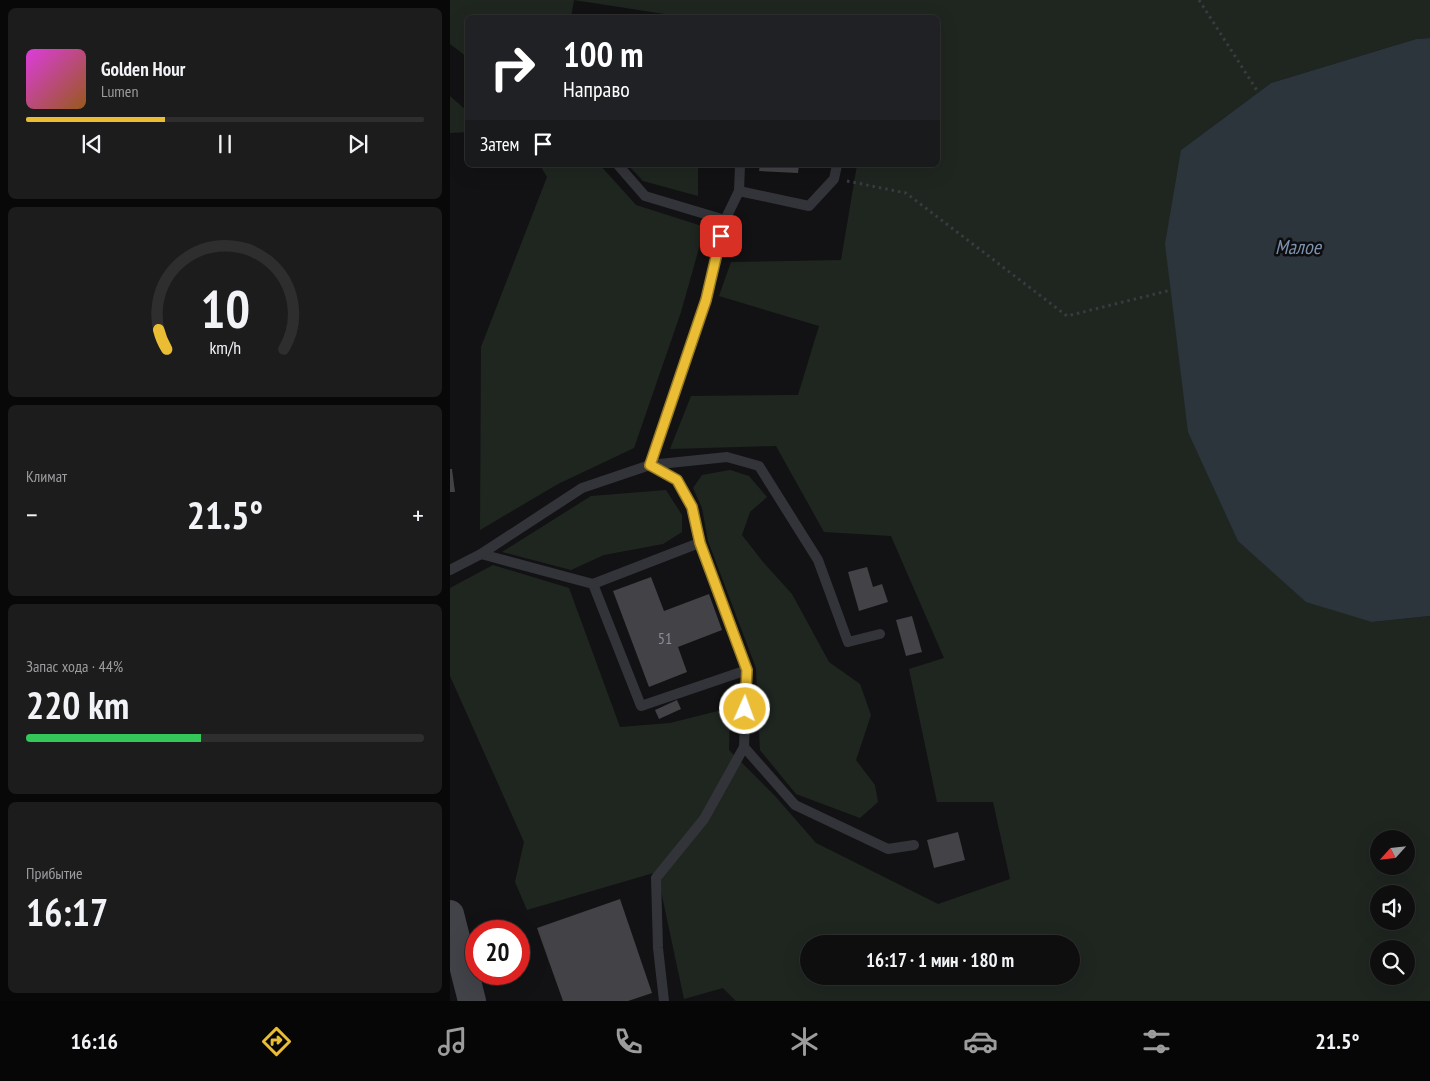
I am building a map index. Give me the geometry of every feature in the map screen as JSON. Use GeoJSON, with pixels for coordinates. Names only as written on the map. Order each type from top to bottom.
{"type":"FeatureCollection","features":[{"type":"Feature","properties":{"kind":"main road"},"geometry":{"type":"LineString","coordinates":[[450,914],[472,1001]]}},
{"type":"Feature","properties":{"kind":"lane"},"geometry":{"type":"LineString","coordinates":[[620,167],[645,196],[725,220]]}},
{"type":"Feature","properties":{"kind":"lane"},"geometry":{"type":"LineString","coordinates":[[650,465],[706,300],[725,220],[739,191],[740,167]]}},
{"type":"Feature","properties":{"kind":"lane"},"geometry":{"type":"LineString","coordinates":[[739,191],[809,206],[834,179],[837,167]]}},
{"type":"Feature","properties":{"kind":"lane"},"geometry":{"type":"LineString","coordinates":[[450,570],[481,554],[582,488],[650,465],[727,457],[760,466],[818,560],[848,642],[880,634]]}},
{"type":"Feature","properties":{"kind":"lane"},"geometry":{"type":"LineString","coordinates":[[650,465],[677,480],[692,507],[700,543],[747,670],[744,747],[704,819],[656,878],[658,948],[664,1001]]}},
{"type":"Feature","properties":{"kind":"lane"},"geometry":{"type":"LineString","coordinates":[[481,554],[593,584],[700,543]]}},
{"type":"Feature","properties":{"kind":"lane"},"geometry":{"type":"LineString","coordinates":[[593,584],[641,706],[747,670]]}},
{"type":"Feature","properties":{"kind":"lane"},"geometry":{"type":"LineString","coordinates":[[744,747],[795,805],[888,849],[914,845]]}},
{"type":"Feature","properties":{"kind":"path"},"geometry":{"type":"LineString","coordinates":[[1199,0],[1258,92]]}},
{"type":"Feature","properties":{"kind":"path"},"geometry":{"type":"LineString","coordinates":[[834,179],[906,193],[1067,316],[1170,290]]}},
{"type":"Feature","properties":{"kind":"shaded area"},"geometry":{"type":"Polygon","coordinates":[[[450,0],[574,0],[571,15],[465,15],[465,55],[450,44],[450,0]]]}},
{"type":"Feature","properties":{"kind":"shaded area"},"geometry":{"type":"Polygon","coordinates":[[[574,0],[1430,0],[1430,38],[1416,39],[1271,83],[1181,150],[1372,622],[1430,616],[1430,1001],[736,1001],[723,988],[684,999],[657,872],[527,910],[515,882],[524,842],[450,676],[450,588],[493,565],[569,588],[620,727],[670,723],[730,708],[729,750],[775,796],[816,843],[938,904],[1010,879],[993,802],[937,802],[909,669],[944,658],[891,536],[824,532],[776,446],[670,449],[691,396],[798,395],[819,326],[719,296],[731,262],[841,260],[857,167],[940,167],[940,15],[671,15],[574,0]]]}},
{"type":"Feature","properties":{"kind":"shaded area"},"geometry":{"type":"Polygon","coordinates":[[[450,96],[465,109],[465,132],[450,133],[450,96]]]}},
{"type":"Feature","properties":{"kind":"shaded area"},"geometry":{"type":"Polygon","coordinates":[[[541,167],[602,167],[636,205],[705,227],[681,312],[634,448],[558,484],[480,530],[481,347],[547,177],[541,167]]]}},
{"type":"Feature","properties":{"kind":"shaded area"},"geometry":{"type":"Polygon","coordinates":[[[630,167],[698,167],[698,196],[643,181],[630,167]]]}},
{"type":"Feature","properties":{"kind":"shaded area"},"geometry":{"type":"Polygon","coordinates":[[[730,470],[749,476],[767,497],[750,512],[742,535],[792,594],[829,662],[860,684],[871,715],[856,760],[875,785],[878,802],[860,818],[796,794],[760,750],[756,668],[708,541],[702,508],[693,488],[702,475],[730,470]]]}},
{"type":"Feature","properties":{"kind":"shaded area"},"geometry":{"type":"Polygon","coordinates":[[[666,490],[682,515],[682,532],[663,544],[604,555],[571,570],[502,552],[591,496],[666,490]]]}},
{"type":"Feature","properties":{"kind":"water","name":"Малое"},"geometry":{"type":"Polygon","coordinates":[[[1430,38],[1430,616],[1372,622],[1306,602],[1238,541],[1188,432],[1165,244],[1181,150],[1271,83],[1416,39],[1430,38]]]}},
{"type":"Feature","properties":{"kind":"building"},"geometry":{"type":"Polygon","coordinates":[[[760,167],[799,167],[798,173],[759,171],[760,167]]]}},
{"type":"Feature","properties":{"kind":"building"},"geometry":{"type":"Polygon","coordinates":[[[450,469],[452,469],[455,492],[450,492],[450,469]]]}},
{"type":"Feature","properties":{"kind":"building"},"geometry":{"type":"Polygon","coordinates":[[[867,567],[873,587],[882,584],[888,602],[859,611],[848,572],[867,567]]]}},
{"type":"Feature","properties":{"kind":"building"},"geometry":{"type":"Polygon","coordinates":[[[651,577],[664,611],[709,594],[722,630],[678,647],[687,672],[649,687],[613,591],[651,577]]]}},
{"type":"Feature","properties":{"kind":"building"},"geometry":{"type":"Polygon","coordinates":[[[912,616],[922,652],[906,656],[896,620],[912,616]]]}},
{"type":"Feature","properties":{"kind":"building"},"geometry":{"type":"Polygon","coordinates":[[[677,700],[681,709],[659,719],[655,710],[677,700]]]}},
{"type":"Feature","properties":{"kind":"building"},"geometry":{"type":"Polygon","coordinates":[[[958,832],[965,860],[934,868],[927,840],[958,832]]]}},
{"type":"Feature","properties":{"kind":"building"},"geometry":{"type":"Polygon","coordinates":[[[620,899],[652,993],[628,1001],[563,1001],[537,928],[620,899]]]}},
{"type":"Feature","properties":{"kind":"route"},"geometry":{"type":"LineString","coordinates":[[721,236],[706,300],[650,465],[677,480],[692,507],[700,543],[747,670],[745,709]]}}]}
